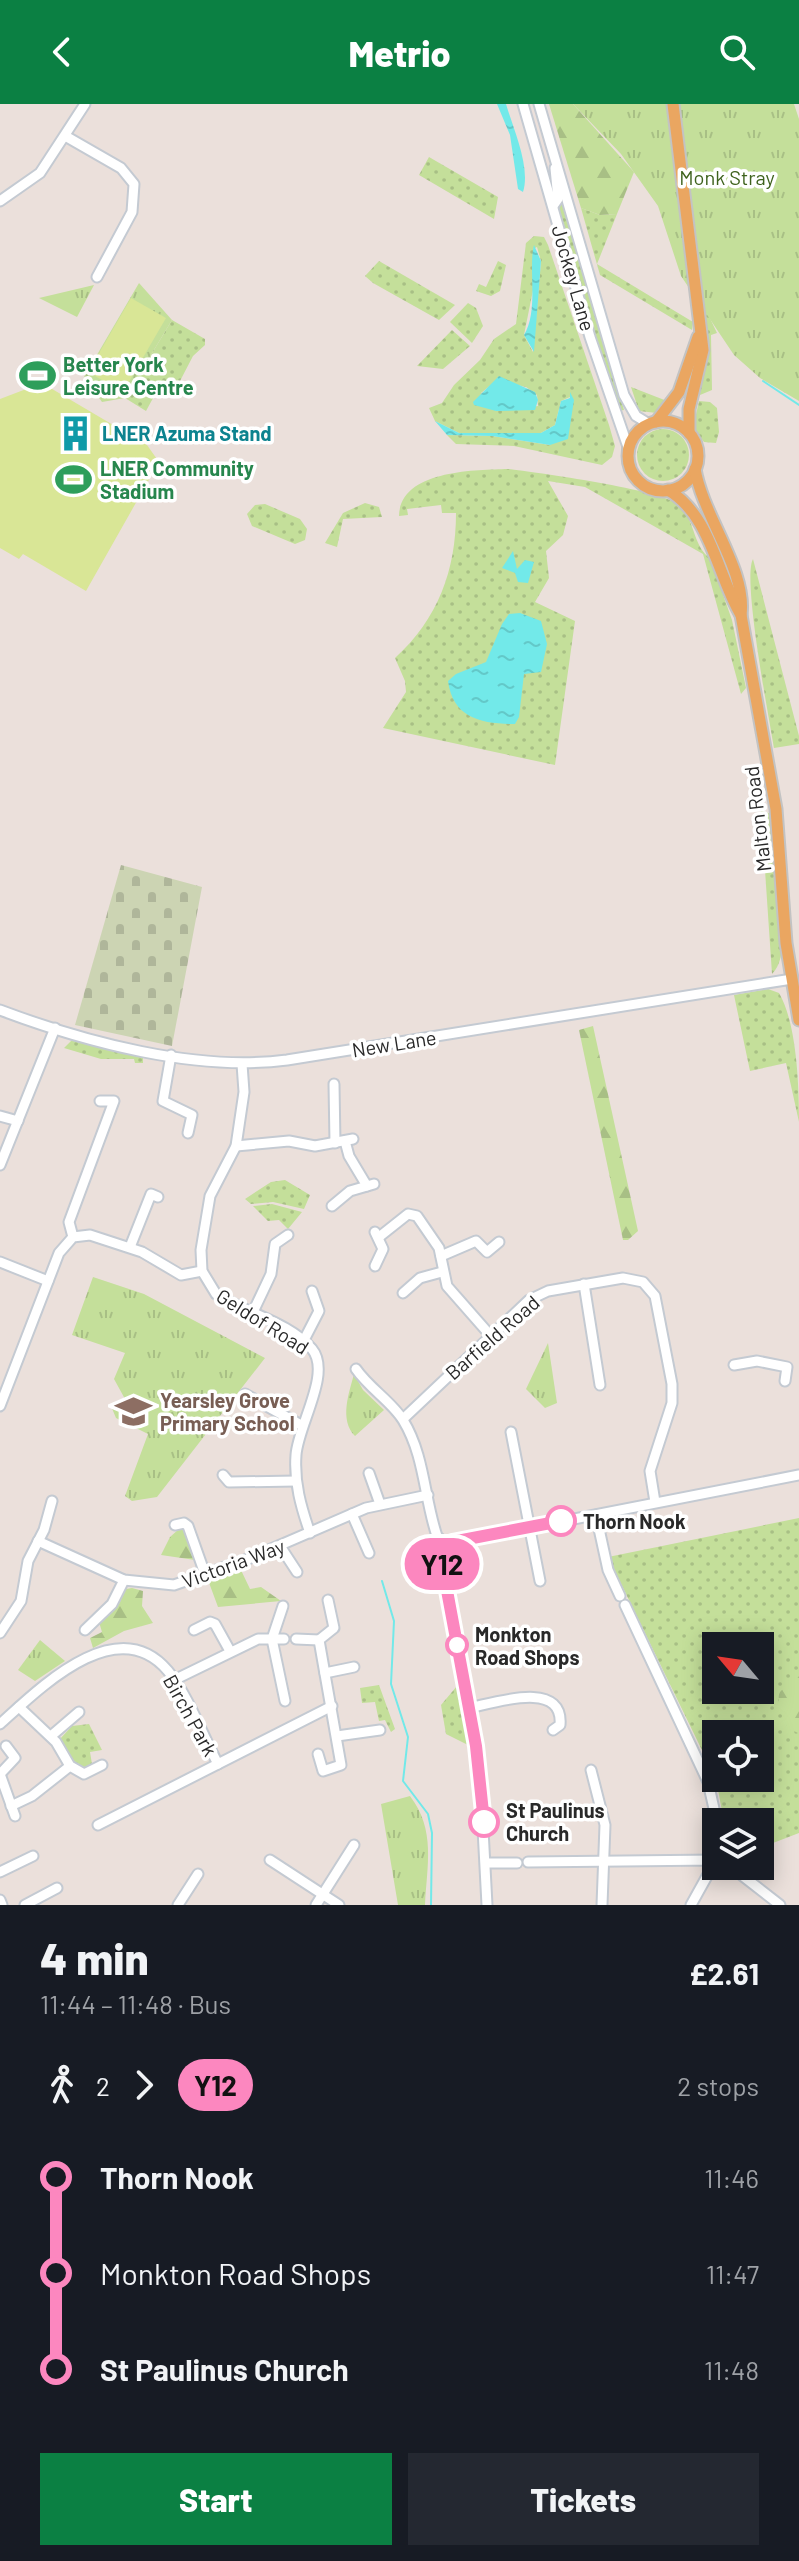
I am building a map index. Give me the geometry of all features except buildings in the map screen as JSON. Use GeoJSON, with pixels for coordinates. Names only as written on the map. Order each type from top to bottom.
{"type":"FeatureCollection","features":[{"type":"Feature","properties":{"kind":"main road"},"geometry":{"type":"LineString","coordinates":[[673,104],[703,350],[689,409],[689,433]]}},
{"type":"Feature","properties":{"kind":"main road"},"geometry":{"type":"LineString","coordinates":[[653,423],[674,423],[689,433],[697,446],[695,469],[689,480],[668,490],[657,491],[640,482],[629,464],[629,450],[636,434],[653,423],[679,392],[699,333]]}},
{"type":"Feature","properties":{"kind":"main road","name":"Malton Road"},"geometry":{"type":"LineString","coordinates":[[695,469],[709,518],[741,592],[741,615],[776,809],[792,979],[799,1020]]}},
{"type":"Feature","properties":{"kind":"main road","name":"Malton Road"},"geometry":{"type":"LineString","coordinates":[[668,490],[682,499],[697,518],[741,615]]}},
{"type":"Feature","properties":{"kind":"street"},"geometry":{"type":"LineString","coordinates":[[0,201],[40,173],[67,137],[85,104]]}},
{"type":"Feature","properties":{"kind":"street","name":"Jockey Lane"},"geometry":{"type":"LineString","coordinates":[[523,104],[590,337],[629,450]]}},
{"type":"Feature","properties":{"kind":"street","name":"Jockey Lane"},"geometry":{"type":"LineString","coordinates":[[539,104],[624,395],[636,416],[653,423]]}},
{"type":"Feature","properties":{"kind":"street"},"geometry":{"type":"LineString","coordinates":[[67,137],[121,168],[134,184],[132,212],[97,277]]}},
{"type":"Feature","properties":{"kind":"street"},"geometry":{"type":"LineString","coordinates":[[553,206],[558,196],[555,156]]}},
{"type":"Feature","properties":{"kind":"street","name":"New Lane"},"geometry":{"type":"LineString","coordinates":[[0,1010],[55,1028],[171,1055],[242,1064],[287,1060],[792,979]]}},
{"type":"Feature","properties":{"kind":"street"},"geometry":{"type":"LineString","coordinates":[[0,1165],[55,1028]]}},
{"type":"Feature","properties":{"kind":"street"},"geometry":{"type":"LineString","coordinates":[[171,1055],[163,1101],[192,1115],[188,1133]]}},
{"type":"Feature","properties":{"kind":"street","name":"Geldof Road"},"geometry":{"type":"LineString","coordinates":[[242,1064],[244,1092],[236,1146],[210,1196],[201,1250],[202,1271],[216,1294],[253,1312],[303,1342],[315,1353],[320,1366],[301,1425],[296,1481],[310,1533]]}},
{"type":"Feature","properties":{"kind":"street"},"geometry":{"type":"LineString","coordinates":[[332,1206],[350,1191],[370,1185],[349,1156],[344,1141],[332,1124],[334,1084]]}},
{"type":"Feature","properties":{"kind":"street"},"geometry":{"type":"LineString","coordinates":[[100,1101],[126,1100]]}},
{"type":"Feature","properties":{"kind":"street"},"geometry":{"type":"LineString","coordinates":[[73,1237],[69,1222],[114,1101]]}},
{"type":"Feature","properties":{"kind":"street"},"geometry":{"type":"LineString","coordinates":[[0,1116],[18,1121]]}},
{"type":"Feature","properties":{"kind":"street"},"geometry":{"type":"LineString","coordinates":[[236,1146],[289,1141],[315,1146],[344,1141]]}},
{"type":"Feature","properties":{"kind":"street"},"geometry":{"type":"LineString","coordinates":[[130,1247],[154,1193]]}},
{"type":"Feature","properties":{"kind":"street"},"geometry":{"type":"LineString","coordinates":[[375,1266],[383,1254],[377,1234],[413,1214],[436,1241],[442,1272],[452,1293],[490,1335]]}},
{"type":"Feature","properties":{"kind":"street"},"geometry":{"type":"LineString","coordinates":[[253,1312],[271,1274],[273,1249],[283,1237],[273,1230]]}},
{"type":"Feature","properties":{"kind":"street"},"geometry":{"type":"LineString","coordinates":[[0,1406],[59,1253],[73,1237],[90,1235],[130,1247],[181,1275],[202,1271]]}},
{"type":"Feature","properties":{"kind":"street"},"geometry":{"type":"LineString","coordinates":[[441,1256],[473,1237],[487,1252],[499,1242]]}},
{"type":"Feature","properties":{"kind":"street"},"geometry":{"type":"LineString","coordinates":[[0,1262],[48,1281]]}},
{"type":"Feature","properties":{"kind":"street"},"geometry":{"type":"LineString","coordinates":[[403,1293],[420,1278],[442,1272]]}},
{"type":"Feature","properties":{"kind":"street","name":"Barfield Road"},"geometry":{"type":"LineString","coordinates":[[403,1419],[535,1296],[623,1278],[643,1282],[659,1305],[673,1393],[650,1471],[655,1502]]}},
{"type":"Feature","properties":{"kind":"street"},"geometry":{"type":"LineString","coordinates":[[584,1284],[601,1385]]}},
{"type":"Feature","properties":{"kind":"street"},"geometry":{"type":"LineString","coordinates":[[303,1342],[319,1311],[312,1291]]}},
{"type":"Feature","properties":{"kind":"street"},"geometry":{"type":"LineString","coordinates":[[734,1365],[757,1361],[787,1367],[799,1364]]}},
{"type":"Feature","properties":{"kind":"street"},"geometry":{"type":"LineString","coordinates":[[785,1381],[787,1367]]}},
{"type":"Feature","properties":{"kind":"street"},"geometry":{"type":"LineString","coordinates":[[356,1369],[365,1383],[403,1419],[421,1459],[437,1536],[446,1544]]}},
{"type":"Feature","properties":{"kind":"street"},"geometry":{"type":"LineString","coordinates":[[245,1394],[301,1425]]}},
{"type":"Feature","properties":{"kind":"street"},"geometry":{"type":"LineString","coordinates":[[512,1432],[540,1581]]}},
{"type":"Feature","properties":{"kind":"street"},"geometry":{"type":"LineString","coordinates":[[369,1473],[380,1504]]}},
{"type":"Feature","properties":{"kind":"street"},"geometry":{"type":"LineString","coordinates":[[223,1475],[229,1482],[296,1481]]}},
{"type":"Feature","properties":{"kind":"street"},"geometry":{"type":"LineString","coordinates":[[487,1905],[480,1772],[440,1553],[446,1544],[799,1475]]}},
{"type":"Feature","properties":{"kind":"street","name":"Victoria Way"},"geometry":{"type":"LineString","coordinates":[[38,1541],[124,1580],[162,1586],[205,1574],[280,1546],[380,1504],[428,1495]]}},
{"type":"Feature","properties":{"kind":"street"},"geometry":{"type":"LineString","coordinates":[[0,1631],[21,1601],[28,1561],[52,1501]]}},
{"type":"Feature","properties":{"kind":"street"},"geometry":{"type":"LineString","coordinates":[[352,1514],[369,1553]]}},
{"type":"Feature","properties":{"kind":"street"},"geometry":{"type":"LineString","coordinates":[[596,1515],[608,1570],[708,1782],[714,1808]]}},
{"type":"Feature","properties":{"kind":"street"},"geometry":{"type":"LineString","coordinates":[[175,1525],[188,1526],[205,1574]]}},
{"type":"Feature","properties":{"kind":"street"},"geometry":{"type":"LineString","coordinates":[[280,1546],[297,1572]]}},
{"type":"Feature","properties":{"kind":"street"},"geometry":{"type":"LineString","coordinates":[[85,1630],[112,1604],[124,1580]]}},
{"type":"Feature","properties":{"kind":"street"},"geometry":{"type":"LineString","coordinates":[[296,1639],[319,1640],[334,1628],[328,1600]]}},
{"type":"Feature","properties":{"kind":"street"},"geometry":{"type":"LineString","coordinates":[[283,1606],[272,1639],[285,1701]]}},
{"type":"Feature","properties":{"kind":"street"},"geometry":{"type":"LineString","coordinates":[[194,1630],[210,1622],[215,1624],[230,1651]]}},
{"type":"Feature","properties":{"kind":"street"},"geometry":{"type":"LineString","coordinates":[[174,1680],[258,1639],[284,1639]]}},
{"type":"Feature","properties":{"kind":"street"},"geometry":{"type":"LineString","coordinates":[[318,1754],[323,1771],[338,1769],[341,1765],[319,1640]]}},
{"type":"Feature","properties":{"kind":"street","name":"Birch Park"},"geometry":{"type":"LineString","coordinates":[[0,1724],[64,1671],[104,1651],[139,1651],[159,1662],[174,1680],[218,1764]]}},
{"type":"Feature","properties":{"kind":"street"},"geometry":{"type":"LineString","coordinates":[[325,1673],[354,1667]]}},
{"type":"Feature","properties":{"kind":"street"},"geometry":{"type":"LineString","coordinates":[[469,1708],[541,1697],[552,1703],[560,1716],[560,1725],[553,1730]]}},
{"type":"Feature","properties":{"kind":"street","name":"Birch Park"},"geometry":{"type":"LineString","coordinates":[[98,1825],[332,1706]]}},
{"type":"Feature","properties":{"kind":"street"},"geometry":{"type":"LineString","coordinates":[[19,1707],[51,1736],[70,1766],[84,1774],[102,1765]]}},
{"type":"Feature","properties":{"kind":"street"},"geometry":{"type":"LineString","coordinates":[[51,1736],[79,1712]]}},
{"type":"Feature","properties":{"kind":"street"},"geometry":{"type":"LineString","coordinates":[[337,1736],[380,1730]]}},
{"type":"Feature","properties":{"kind":"street"},"geometry":{"type":"LineString","coordinates":[[6,1746],[15,1758],[0,1774],[13,1811],[70,1766]]}},
{"type":"Feature","properties":{"kind":"street"},"geometry":{"type":"LineString","coordinates":[[591,1770],[603,1812],[602,1905]]}},
{"type":"Feature","properties":{"kind":"street"},"geometry":{"type":"LineString","coordinates":[[316,1905],[354,1845]]}},
{"type":"Feature","properties":{"kind":"street"},"geometry":{"type":"LineString","coordinates":[[0,1872],[33,1856]]}},
{"type":"Feature","properties":{"kind":"street"},"geometry":{"type":"LineString","coordinates":[[270,1860],[339,1905]]}},
{"type":"Feature","properties":{"kind":"street"},"geometry":{"type":"LineString","coordinates":[[528,1862],[702,1860]]}},
{"type":"Feature","properties":{"kind":"street"},"geometry":{"type":"LineString","coordinates":[[486,1863],[517,1863]]}},
{"type":"Feature","properties":{"kind":"street"},"geometry":{"type":"LineString","coordinates":[[178,1905],[198,1874]]}},
{"type":"Feature","properties":{"kind":"street"},"geometry":{"type":"LineString","coordinates":[[691,1905],[705,1880]]}},
{"type":"Feature","properties":{"kind":"street"},"geometry":{"type":"LineString","coordinates":[[748,1880],[780,1905]]}},
{"type":"Feature","properties":{"kind":"street"},"geometry":{"type":"LineString","coordinates":[[25,1905],[57,1888]]}},
{"type":"Feature","properties":{"kind":"green space"},"geometry":{"type":"Polygon","coordinates":[[[549,104],[573,104],[634,172],[617,214],[600,215],[581,208],[549,104]]]}},
{"type":"Feature","properties":{"kind":"green space","name":"Monk Stray"},"geometry":{"type":"Polygon","coordinates":[[[573,104],[794,104],[799,119],[799,401],[760,378],[734,355],[681,276],[658,206],[621,154],[573,104]]]}},
{"type":"Feature","properties":{"kind":"green space"},"geometry":{"type":"Polygon","coordinates":[[[429,157],[498,197],[494,219],[419,175],[429,157]]]}},
{"type":"Feature","properties":{"kind":"green space"},"geometry":{"type":"Polygon","coordinates":[[[557,184],[624,410],[618,411],[558,209],[562,203],[557,184]]]}},
{"type":"Feature","properties":{"kind":"green space"},"geometry":{"type":"Polygon","coordinates":[[[581,208],[600,215],[617,214],[597,264],[693,322],[692,330],[600,275],[581,208]]]}},
{"type":"Feature","properties":{"kind":"green space"},"geometry":{"type":"Polygon","coordinates":[[[534,236],[544,237],[548,245],[615,446],[612,457],[602,465],[514,446],[456,444],[447,435],[492,436],[550,445],[570,397],[561,401],[555,425],[541,433],[459,433],[435,421],[429,408],[442,403],[494,339],[516,324],[526,243],[534,236]],[[537,247],[533,249],[535,280],[524,335],[533,352],[541,261],[537,247]],[[497,380],[481,393],[496,411],[538,406],[537,395],[526,387],[497,380]]]}},
{"type":"Feature","properties":{"kind":"green space"},"geometry":{"type":"Polygon","coordinates":[[[379,261],[455,305],[439,320],[373,283],[365,276],[379,261]]]}},
{"type":"Feature","properties":{"kind":"green space"},"geometry":{"type":"Polygon","coordinates":[[[498,261],[506,265],[500,291],[491,296],[476,291],[479,284],[486,287],[498,261]]]}},
{"type":"Feature","properties":{"kind":"green space"},"geometry":{"type":"Polygon","coordinates":[[[139,283],[172,320],[125,398],[102,402],[84,377],[139,283]]]}},
{"type":"Feature","properties":{"kind":"green space"},"geometry":{"type":"Polygon","coordinates":[[[94,285],[77,317],[39,298],[94,285]]]}},
{"type":"Feature","properties":{"kind":"green space"},"geometry":{"type":"Polygon","coordinates":[[[131,298],[166,318],[123,392],[88,372],[131,298]]]}},
{"type":"Feature","properties":{"kind":"green space"},"geometry":{"type":"Polygon","coordinates":[[[468,303],[476,308],[483,326],[472,343],[450,322],[468,303]]]}},
{"type":"Feature","properties":{"kind":"green space"},"geometry":{"type":"Polygon","coordinates":[[[706,310],[717,333],[711,335],[712,390],[700,395],[706,310]]]}},
{"type":"Feature","properties":{"kind":"green space"},"geometry":{"type":"Polygon","coordinates":[[[172,320],[205,339],[205,345],[193,356],[180,381],[158,389],[146,411],[125,398],[172,320]]]}},
{"type":"Feature","properties":{"kind":"green space"},"geometry":{"type":"Polygon","coordinates":[[[452,330],[470,346],[443,369],[417,366],[452,330]]]}},
{"type":"Feature","properties":{"kind":"green space","name":"LNER Community Stadium"},"geometry":{"type":"Polygon","coordinates":[[[42,383],[147,445],[159,462],[86,591],[23,554],[19,559],[0,548],[0,399],[42,383]]]}},
{"type":"Feature","properties":{"kind":"green space"},"geometry":{"type":"Polygon","coordinates":[[[631,387],[667,401],[657,413],[639,411],[631,387]]]}},
{"type":"Feature","properties":{"kind":"green space"},"geometry":{"type":"Polygon","coordinates":[[[699,401],[710,402],[717,408],[719,432],[716,443],[704,442],[693,428],[699,401]]]}},
{"type":"Feature","properties":{"kind":"green space"},"geometry":{"type":"Polygon","coordinates":[[[663,429],[681,437],[689,455],[681,473],[663,481],[645,473],[637,455],[645,437],[663,429]]]}},
{"type":"Feature","properties":{"kind":"green space"},"geometry":{"type":"Polygon","coordinates":[[[508,469],[649,493],[679,505],[700,547],[710,558],[732,620],[746,688],[741,694],[703,554],[585,487],[548,481],[568,516],[563,535],[546,551],[549,578],[535,602],[575,621],[555,765],[383,728],[406,692],[405,681],[395,658],[423,627],[442,592],[453,554],[455,534],[456,513],[442,513],[441,505],[407,509],[408,515],[399,516],[403,501],[412,489],[425,481],[459,472],[508,469]]]}},
{"type":"Feature","properties":{"kind":"green space"},"geometry":{"type":"Polygon","coordinates":[[[365,503],[379,507],[382,517],[343,519],[337,547],[325,543],[343,513],[365,503]]]}},
{"type":"Feature","properties":{"kind":"green space"},"geometry":{"type":"Polygon","coordinates":[[[265,504],[300,519],[307,529],[305,540],[295,544],[252,526],[247,514],[255,505],[265,504]]]}},
{"type":"Feature","properties":{"kind":"green space"},"geometry":{"type":"Polygon","coordinates":[[[753,559],[799,744],[774,748],[753,619],[753,559]]]}},
{"type":"Feature","properties":{"kind":"green space"},"geometry":{"type":"Polygon","coordinates":[[[761,811],[772,814],[774,833],[771,848],[782,914],[782,949],[779,963],[772,974],[761,811]]]}},
{"type":"Feature","properties":{"kind":"green space"},"geometry":{"type":"Polygon","coordinates":[[[121,865],[202,887],[172,1046],[75,1025],[121,865]]]}},
{"type":"Feature","properties":{"kind":"green space"},"geometry":{"type":"Polygon","coordinates":[[[768,989],[779,993],[790,1021],[799,1122],[786,1063],[750,1071],[734,995],[768,989]]]}},
{"type":"Feature","properties":{"kind":"green space"},"geometry":{"type":"Polygon","coordinates":[[[593,1026],[638,1231],[628,1240],[623,1240],[579,1030],[593,1026]]]}},
{"type":"Feature","properties":{"kind":"green space"},"geometry":{"type":"Polygon","coordinates":[[[73,1039],[143,1055],[143,1063],[135,1063],[134,1059],[101,1059],[64,1048],[73,1039]]]}},
{"type":"Feature","properties":{"kind":"green space"},"geometry":{"type":"Polygon","coordinates":[[[285,1180],[310,1195],[304,1209],[273,1202],[251,1204],[245,1199],[271,1182],[285,1180]]]}},
{"type":"Feature","properties":{"kind":"green space"},"geometry":{"type":"Polygon","coordinates":[[[272,1204],[302,1212],[288,1229],[279,1220],[268,1221],[253,1206],[272,1204]]]}},
{"type":"Feature","properties":{"kind":"green space"},"geometry":{"type":"Polygon","coordinates":[[[93,1277],[144,1294],[265,1358],[157,1497],[132,1501],[125,1496],[148,1434],[116,1418],[111,1406],[125,1399],[114,1379],[125,1353],[72,1335],[93,1277]]]}},
{"type":"Feature","properties":{"kind":"green space"},"geometry":{"type":"Polygon","coordinates":[[[548,1343],[557,1403],[545,1408],[526,1389],[548,1343]]]}},
{"type":"Feature","properties":{"kind":"green space"},"geometry":{"type":"Polygon","coordinates":[[[354,1374],[363,1390],[384,1410],[355,1436],[346,1414],[354,1374]]]}},
{"type":"Feature","properties":{"kind":"green space"},"geometry":{"type":"Polygon","coordinates":[[[799,1518],[799,1833],[774,1843],[774,1808],[721,1808],[718,1792],[774,1792],[774,1720],[702,1720],[702,1750],[608,1557],[799,1518]]]}},
{"type":"Feature","properties":{"kind":"green space"},"geometry":{"type":"Polygon","coordinates":[[[179,1529],[186,1531],[195,1560],[161,1555],[170,1537],[179,1529]]]}},
{"type":"Feature","properties":{"kind":"green space"},"geometry":{"type":"Polygon","coordinates":[[[240,1568],[250,1589],[261,1587],[281,1601],[218,1607],[208,1580],[240,1568]]]}},
{"type":"Feature","properties":{"kind":"green space"},"geometry":{"type":"Polygon","coordinates":[[[126,1589],[143,1591],[142,1606],[153,1623],[124,1631],[93,1648],[90,1638],[102,1632],[99,1622],[119,1604],[126,1589]]]}},
{"type":"Feature","properties":{"kind":"green space"},"geometry":{"type":"Polygon","coordinates":[[[40,1640],[65,1661],[35,1681],[18,1670],[40,1640]]]}},
{"type":"Feature","properties":{"kind":"green space"},"geometry":{"type":"Polygon","coordinates":[[[799,1676],[799,1739],[798,1733],[784,1721],[779,1697],[782,1690],[799,1676]]]}},
{"type":"Feature","properties":{"kind":"green space"},"geometry":{"type":"Polygon","coordinates":[[[379,1685],[395,1729],[391,1732],[385,1720],[379,1721],[375,1702],[362,1703],[360,1688],[379,1685]]]}},
{"type":"Feature","properties":{"kind":"green space"},"geometry":{"type":"Polygon","coordinates":[[[457,1686],[468,1745],[446,1734],[441,1705],[457,1686]]]}},
{"type":"Feature","properties":{"kind":"green space"},"geometry":{"type":"Polygon","coordinates":[[[89,1724],[102,1750],[90,1752],[92,1764],[85,1770],[73,1764],[60,1739],[72,1726],[89,1724]]]}},
{"type":"Feature","properties":{"kind":"green space"},"geometry":{"type":"Polygon","coordinates":[[[410,1796],[424,1822],[427,1835],[425,1905],[398,1905],[381,1804],[410,1796]]]}},
{"type":"Feature","properties":{"kind":"water"},"geometry":{"type":"Polygon","coordinates":[[[497,104],[506,104],[520,148],[525,171],[523,192],[518,189],[510,135],[497,104]]]}},
{"type":"Feature","properties":{"kind":"water"},"geometry":{"type":"Polygon","coordinates":[[[534,245],[541,261],[534,352],[524,335],[531,314],[534,245]]]}},
{"type":"Feature","properties":{"kind":"water"},"geometry":{"type":"Polygon","coordinates":[[[499,376],[535,392],[538,400],[535,410],[496,411],[474,405],[473,402],[499,376]]]}},
{"type":"Feature","properties":{"kind":"water"},"geometry":{"type":"Polygon","coordinates":[[[570,392],[574,400],[568,439],[550,445],[492,436],[447,435],[435,421],[459,433],[541,433],[555,425],[561,401],[570,398],[570,392]]]}},
{"type":"Feature","properties":{"kind":"water"},"geometry":{"type":"Polygon","coordinates":[[[513,551],[517,569],[525,560],[534,562],[528,583],[518,582],[515,573],[502,568],[513,551]]]}},
{"type":"Feature","properties":{"kind":"water"},"geometry":{"type":"Polygon","coordinates":[[[520,613],[541,621],[547,644],[541,672],[524,674],[519,717],[515,724],[480,720],[462,711],[448,681],[456,674],[486,662],[502,624],[509,614],[520,613]]]}},
{"type":"Feature","properties":{"kind":"waterway"},"geometry":{"type":"LineString","coordinates":[[763,381],[799,405]]}},
{"type":"Feature","properties":{"kind":"waterway"},"geometry":{"type":"LineString","coordinates":[[382,1581],[394,1621],[391,1684],[408,1737],[403,1781],[428,1814],[432,1833],[431,1905]]}},
{"type":"Feature","properties":{"kind":"bus line","name":"Y12"},"geometry":{"type":"LineString","coordinates":[[484,1822],[476,1746],[441,1549],[452,1542],[561,1521]]}},
{"type":"Feature","properties":{"kind":"place","name":"Better York Leisure Centre"},"geometry":{"type":"Point","coordinates":[37,375]}},
{"type":"Feature","properties":{"kind":"place","name":"LNER Azuma Stand"},"geometry":{"type":"Point","coordinates":[76,433]}},
{"type":"Feature","properties":{"kind":"place","name":"LNER Community Stadium"},"geometry":{"type":"Point","coordinates":[74,479]}},
{"type":"Feature","properties":{"kind":"place","name":"Yearsley Grove Primary School"},"geometry":{"type":"Point","coordinates":[134,1411]}},
{"type":"Feature","properties":{"kind":"place","name":"Thorn Nook"},"geometry":{"type":"Point","coordinates":[561,1521]}},
{"type":"Feature","properties":{"kind":"place","name":"Monkton Road Shops"},"geometry":{"type":"Point","coordinates":[457,1645]}},
{"type":"Feature","properties":{"kind":"place","name":"St Paulinus Church"},"geometry":{"type":"Point","coordinates":[484,1822]}}]}
